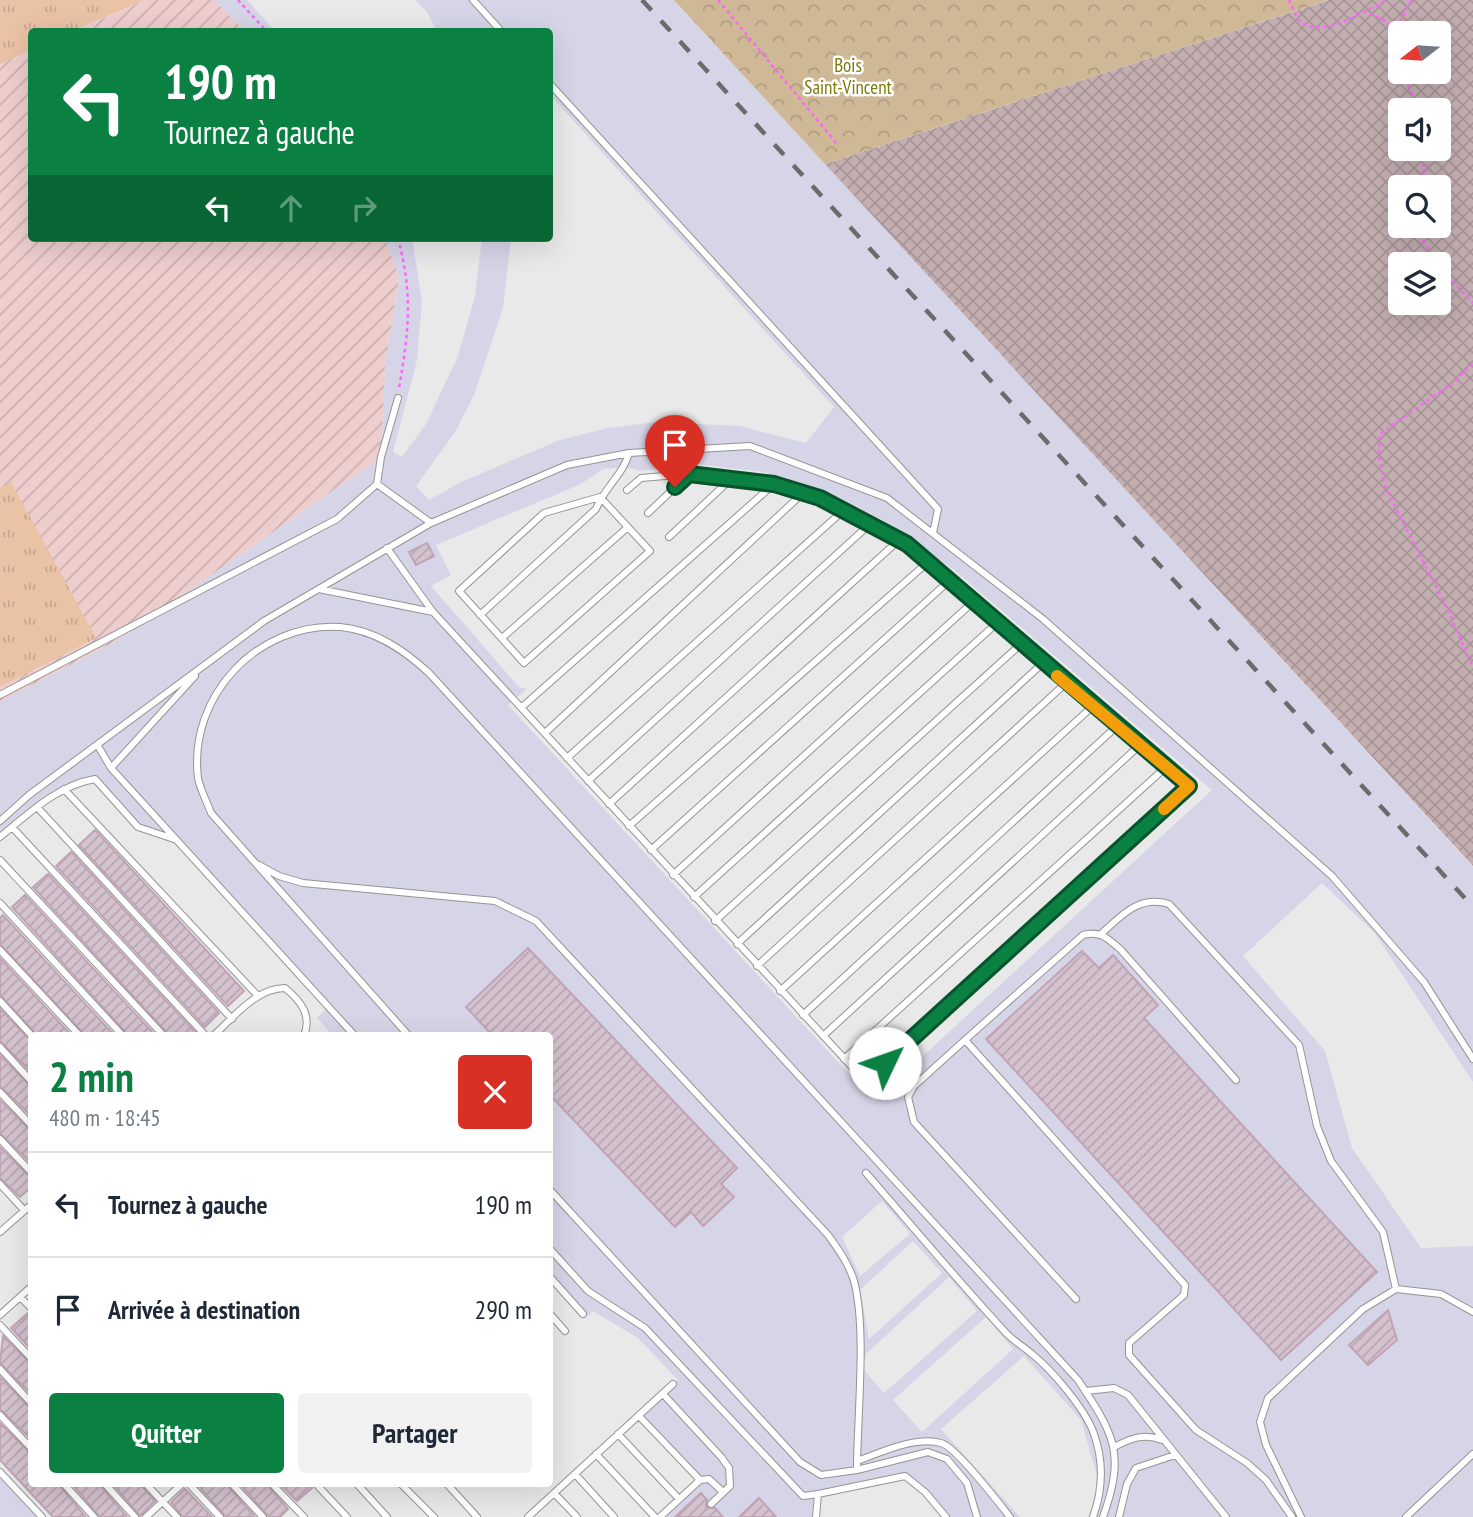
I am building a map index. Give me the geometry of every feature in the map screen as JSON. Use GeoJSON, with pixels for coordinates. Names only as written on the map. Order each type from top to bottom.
{"type":"FeatureCollection","features":[{"type":"Feature","properties":{"kind":"lane"},"geometry":{"type":"LineString","coordinates":[[473,0],[498,28]]}},
{"type":"Feature","properties":{"kind":"lane"},"geometry":{"type":"LineString","coordinates":[[553,87],[938,509],[933,533]]}},
{"type":"Feature","properties":{"kind":"lane"},"geometry":{"type":"LineString","coordinates":[[0,695],[337,519],[377,485],[381,457],[398,398]]}},
{"type":"Feature","properties":{"kind":"lane"},"geometry":{"type":"LineString","coordinates":[[0,821],[29,795],[264,621],[430,523],[566,465],[629,453],[750,446],[887,498],[1043,618],[1332,876],[1424,982],[1473,1059]]}},
{"type":"Feature","properties":{"kind":"lane"},"geometry":{"type":"LineString","coordinates":[[481,615],[596,509],[600,497],[625,467],[629,453]]}},
{"type":"Feature","properties":{"kind":"lane"},"geometry":{"type":"LineString","coordinates":[[387,548],[433,612],[865,1081],[1189,786],[928,562],[899,540],[844,510],[774,484],[689,474],[641,478],[627,490]]}},
{"type":"Feature","properties":{"kind":"lane"},"geometry":{"type":"LineString","coordinates":[[648,513],[689,474]]}},
{"type":"Feature","properties":{"kind":"lane"},"geometry":{"type":"LineString","coordinates":[[669,537],[732,478]]}},
{"type":"Feature","properties":{"kind":"lane"},"geometry":{"type":"LineString","coordinates":[[522,707],[774,484]]}},
{"type":"Feature","properties":{"kind":"lane"},"geometry":{"type":"LineString","coordinates":[[377,485],[430,523]]}},
{"type":"Feature","properties":{"kind":"lane"},"geometry":{"type":"LineString","coordinates":[[545,733],[803,493]]}},
{"type":"Feature","properties":{"kind":"lane"},"geometry":{"type":"LineString","coordinates":[[600,497],[650,551],[524,663],[459,591],[544,513],[600,497]]}},
{"type":"Feature","properties":{"kind":"lane"},"geometry":{"type":"LineString","coordinates":[[566,758],[844,510]]}},
{"type":"Feature","properties":{"kind":"lane"},"geometry":{"type":"LineString","coordinates":[[588,781],[870,524]]}},
{"type":"Feature","properties":{"kind":"lane"},"geometry":{"type":"LineString","coordinates":[[502,638],[628,527]]}},
{"type":"Feature","properties":{"kind":"lane"},"geometry":{"type":"LineString","coordinates":[[609,804],[899,540]]}},
{"type":"Feature","properties":{"kind":"lane"},"geometry":{"type":"LineString","coordinates":[[629,826],[928,562]]}},
{"type":"Feature","properties":{"kind":"lane"},"geometry":{"type":"LineString","coordinates":[[651,850],[949,581]]}},
{"type":"Feature","properties":{"kind":"lane"},"geometry":{"type":"LineString","coordinates":[[320,589],[433,612]]}},
{"type":"Feature","properties":{"kind":"lane"},"geometry":{"type":"LineString","coordinates":[[673,874],[973,602]]}},
{"type":"Feature","properties":{"kind":"lane"},"geometry":{"type":"LineString","coordinates":[[694,897],[997,623]]}},
{"type":"Feature","properties":{"kind":"lane"},"geometry":{"type":"LineString","coordinates":[[405,1032],[211,813],[198,779],[200,740],[208,705],[234,668],[273,640],[306,630],[340,628],[369,633],[403,650],[429,673],[1086,1391],[1103,1417],[1115,1446],[1113,1489],[1103,1517]]}},
{"type":"Feature","properties":{"kind":"lane"},"geometry":{"type":"LineString","coordinates":[[715,920],[1021,644]]}},
{"type":"Feature","properties":{"kind":"lane"},"geometry":{"type":"LineString","coordinates":[[737,944],[1043,663]]}},
{"type":"Feature","properties":{"kind":"lane"},"geometry":{"type":"LineString","coordinates":[[111,768],[206,664]]}},
{"type":"Feature","properties":{"kind":"lane"},"geometry":{"type":"LineString","coordinates":[[757,966],[1066,683]]}},
{"type":"Feature","properties":{"kind":"lane"},"geometry":{"type":"LineString","coordinates":[[780,991],[1093,706]]}},
{"type":"Feature","properties":{"kind":"lane"},"geometry":{"type":"LineString","coordinates":[[803,1015],[1118,726]]}},
{"type":"Feature","properties":{"kind":"lane"},"geometry":{"type":"LineString","coordinates":[[823,1036],[1140,745]]}},
{"type":"Feature","properties":{"kind":"lane"},"geometry":{"type":"LineString","coordinates":[[98,746],[111,768],[351,1032]]}},
{"type":"Feature","properties":{"kind":"lane"},"geometry":{"type":"LineString","coordinates":[[844,1059],[1166,767]]}},
{"type":"Feature","properties":{"kind":"lane"},"geometry":{"type":"LineString","coordinates":[[0,837],[64,789],[78,782],[95,779],[138,827],[176,839]]}},
{"type":"Feature","properties":{"kind":"lane"},"geometry":{"type":"LineString","coordinates":[[64,789],[258,996]]}},
{"type":"Feature","properties":{"kind":"lane"},"geometry":{"type":"LineString","coordinates":[[37,807],[232,1019]]}},
{"type":"Feature","properties":{"kind":"lane"},"geometry":{"type":"LineString","coordinates":[[12,827],[202,1032]]}},
{"type":"Feature","properties":{"kind":"lane"},"geometry":{"type":"LineString","coordinates":[[0,860],[160,1032]]}},
{"type":"Feature","properties":{"kind":"lane"},"geometry":{"type":"LineString","coordinates":[[252,861],[279,876],[303,883],[495,901],[536,921],[819,1224],[844,1258],[854,1282],[859,1328],[857,1470]]}},
{"type":"Feature","properties":{"kind":"lane"},"geometry":{"type":"LineString","coordinates":[[1101,934],[1132,906],[1158,901],[1169,904],[1299,1045],[1317,1126],[1331,1160],[1383,1231],[1396,1289]]}},
{"type":"Feature","properties":{"kind":"lane"},"geometry":{"type":"LineString","coordinates":[[0,903],[119,1032]]}},
{"type":"Feature","properties":{"kind":"lane"},"geometry":{"type":"LineString","coordinates":[[1076,1299],[914,1122],[908,1097],[914,1086],[1083,935],[1095,932],[1121,950],[1236,1080]]}},
{"type":"Feature","properties":{"kind":"lane"},"geometry":{"type":"LineString","coordinates":[[0,950],[76,1032]]}},
{"type":"Feature","properties":{"kind":"lane"},"geometry":{"type":"LineString","coordinates":[[217,1032],[258,996],[274,988],[285,988],[298,998],[307,1017],[305,1032]]}},
{"type":"Feature","properties":{"kind":"lane"},"geometry":{"type":"LineString","coordinates":[[0,1001],[28,1032]]}},
{"type":"Feature","properties":{"kind":"lane"},"geometry":{"type":"LineString","coordinates":[[965,1040],[1185,1284],[1184,1294],[1129,1343],[1129,1355],[1196,1430],[1247,1462],[1266,1480],[1292,1517]]}},
{"type":"Feature","properties":{"kind":"lane"},"geometry":{"type":"LineString","coordinates":[[0,1047],[28,1078]]}},
{"type":"Feature","properties":{"kind":"lane"},"geometry":{"type":"LineString","coordinates":[[0,1093],[28,1122]]}},
{"type":"Feature","properties":{"kind":"lane"},"geometry":{"type":"LineString","coordinates":[[0,1139],[28,1169]]}},
{"type":"Feature","properties":{"kind":"lane"},"geometry":{"type":"LineString","coordinates":[[866,1173],[985,1310],[1016,1343],[1033,1354],[1071,1396],[1094,1432],[1101,1464],[1102,1491],[1093,1517]]}},
{"type":"Feature","properties":{"kind":"lane"},"geometry":{"type":"LineString","coordinates":[[0,1184],[24,1210]]}},
{"type":"Feature","properties":{"kind":"lane"},"geometry":{"type":"LineString","coordinates":[[553,1193],[800,1462],[821,1475],[857,1470],[928,1452],[947,1460],[967,1483],[978,1517]]}},
{"type":"Feature","properties":{"kind":"lane"},"geometry":{"type":"LineString","coordinates":[[0,1231],[28,1207]]}},
{"type":"Feature","properties":{"kind":"lane"},"geometry":{"type":"LineString","coordinates":[[553,1252],[588,1291],[645,1328],[803,1496],[905,1476],[925,1492],[946,1517]]}},
{"type":"Feature","properties":{"kind":"lane"},"geometry":{"type":"LineString","coordinates":[[553,1280],[583,1314]]}},
{"type":"Feature","properties":{"kind":"lane"},"geometry":{"type":"LineString","coordinates":[[1301,1517],[1266,1446],[1260,1422],[1268,1398],[1363,1309],[1396,1289],[1441,1294],[1473,1312]]}},
{"type":"Feature","properties":{"kind":"lane"},"geometry":{"type":"LineString","coordinates":[[0,1315],[28,1290]]}},
{"type":"Feature","properties":{"kind":"lane"},"geometry":{"type":"LineString","coordinates":[[20,1297],[28,1306]]}},
{"type":"Feature","properties":{"kind":"lane"},"geometry":{"type":"LineString","coordinates":[[553,1317],[565,1331]]}},
{"type":"Feature","properties":{"kind":"lane"},"geometry":{"type":"LineString","coordinates":[[0,1325],[28,1355]]}},
{"type":"Feature","properties":{"kind":"lane"},"geometry":{"type":"LineString","coordinates":[[0,1369],[28,1400]]}},
{"type":"Feature","properties":{"kind":"lane"},"geometry":{"type":"LineString","coordinates":[[531,1516],[673,1384]]}},
{"type":"Feature","properties":{"kind":"lane"},"geometry":{"type":"LineString","coordinates":[[1086,1391],[1114,1388],[1128,1395],[1226,1517]]}},
{"type":"Feature","properties":{"kind":"lane"},"geometry":{"type":"LineString","coordinates":[[663,1394],[729,1468],[730,1486],[711,1504]]}},
{"type":"Feature","properties":{"kind":"lane"},"geometry":{"type":"LineString","coordinates":[[0,1415],[28,1445]]}},
{"type":"Feature","properties":{"kind":"lane"},"geometry":{"type":"LineString","coordinates":[[639,1416],[700,1480]]}},
{"type":"Feature","properties":{"kind":"lane"},"geometry":{"type":"LineString","coordinates":[[618,1434],[679,1499]]}},
{"type":"Feature","properties":{"kind":"lane"},"geometry":{"type":"LineString","coordinates":[[1115,1446],[1133,1438],[1151,1435],[1164,1441]]}},
{"type":"Feature","properties":{"kind":"lane"},"geometry":{"type":"LineString","coordinates":[[857,1461],[926,1441],[944,1443],[970,1468],[1010,1517]]}},
{"type":"Feature","properties":{"kind":"lane"},"geometry":{"type":"LineString","coordinates":[[596,1454],[658,1517],[700,1480],[709,1479],[723,1492]]}},
{"type":"Feature","properties":{"kind":"lane"},"geometry":{"type":"LineString","coordinates":[[1406,1517],[1473,1454]]}},
{"type":"Feature","properties":{"kind":"lane"},"geometry":{"type":"LineString","coordinates":[[1119,1517],[1127,1484],[1136,1468],[1175,1455]]}},
{"type":"Feature","properties":{"kind":"lane"},"geometry":{"type":"LineString","coordinates":[[0,1472],[42,1517]]}},
{"type":"Feature","properties":{"kind":"lane"},"geometry":{"type":"LineString","coordinates":[[575,1474],[614,1517]]}},
{"type":"Feature","properties":{"kind":"lane"},"geometry":{"type":"LineString","coordinates":[[67,1487],[94,1517]]}},
{"type":"Feature","properties":{"kind":"lane"},"geometry":{"type":"LineString","coordinates":[[108,1487],[135,1517]]}},
{"type":"Feature","properties":{"kind":"lane"},"geometry":{"type":"LineString","coordinates":[[149,1487],[177,1517]]}},
{"type":"Feature","properties":{"kind":"lane"},"geometry":{"type":"LineString","coordinates":[[146,1517],[179,1487]]}},
{"type":"Feature","properties":{"kind":"lane"},"geometry":{"type":"LineString","coordinates":[[193,1487],[220,1517]]}},
{"type":"Feature","properties":{"kind":"lane"},"geometry":{"type":"LineString","coordinates":[[235,1487],[263,1517]]}},
{"type":"Feature","properties":{"kind":"lane"},"geometry":{"type":"LineString","coordinates":[[275,1487],[304,1517]]}},
{"type":"Feature","properties":{"kind":"lane"},"geometry":{"type":"LineString","coordinates":[[319,1487],[346,1517]]}},
{"type":"Feature","properties":{"kind":"lane"},"geometry":{"type":"LineString","coordinates":[[360,1487],[387,1517]]}},
{"type":"Feature","properties":{"kind":"lane"},"geometry":{"type":"LineString","coordinates":[[404,1487],[434,1517]]}},
{"type":"Feature","properties":{"kind":"lane"},"geometry":{"type":"LineString","coordinates":[[450,1487],[477,1517]]}},
{"type":"Feature","properties":{"kind":"lane"},"geometry":{"type":"LineString","coordinates":[[554,1493],[577,1517]]}},
{"type":"Feature","properties":{"kind":"lane"},"geometry":{"type":"LineString","coordinates":[[816,1517],[818,1494]]}},
{"type":"Feature","properties":{"kind":"path"},"geometry":{"type":"LineString","coordinates":[[238,0],[263,28]]}},
{"type":"Feature","properties":{"kind":"path"},"geometry":{"type":"LineString","coordinates":[[718,0],[838,145]]}},
{"type":"Feature","properties":{"kind":"path"},"geometry":{"type":"LineString","coordinates":[[1289,0],[1299,20],[1312,27],[1327,27],[1387,0]]}},
{"type":"Feature","properties":{"kind":"path"},"geometry":{"type":"LineString","coordinates":[[1399,21],[1412,0]]}},
{"type":"Feature","properties":{"kind":"path"},"geometry":{"type":"LineString","coordinates":[[1363,11],[1388,23]]}},
{"type":"Feature","properties":{"kind":"path"},"geometry":{"type":"LineString","coordinates":[[398,398],[410,326],[405,263],[399,242]]}},
{"type":"Feature","properties":{"kind":"path"},"geometry":{"type":"LineString","coordinates":[[1451,279],[1473,303]]}},
{"type":"Feature","properties":{"kind":"path"},"geometry":{"type":"LineString","coordinates":[[1473,364],[1450,385],[1380,434],[1379,457],[1386,489],[1443,600],[1473,667]]}},
{"type":"Feature","properties":{"kind":"shaded area"},"geometry":{"type":"Polygon","coordinates":[[[144,0],[214,0],[242,28],[82,28],[144,0]]]}},
{"type":"Feature","properties":{"kind":"shaded area"},"geometry":{"type":"Polygon","coordinates":[[[214,0],[674,0],[1473,867],[1473,1517],[0,1517],[0,702],[116,641],[381,457],[385,366],[399,277],[386,242],[553,242],[553,28],[242,28],[214,0]]]}},
{"type":"Feature","properties":{"kind":"shaded area"},"geometry":{"type":"Polygon","coordinates":[[[247,0],[415,0],[427,12],[435,28],[272,28],[247,0]]]}},
{"type":"Feature","properties":{"kind":"shaded area"},"geometry":{"type":"Polygon","coordinates":[[[1329,0],[1473,0],[1473,866],[825,164],[1329,0]]]}},
{"type":"Feature","properties":{"kind":"shaded area"},"geometry":{"type":"Polygon","coordinates":[[[28,51],[28,242],[386,242],[399,277],[385,366],[381,457],[116,641],[0,702],[0,64],[28,51]]]}},
{"type":"Feature","properties":{"kind":"shaded area"},"geometry":{"type":"Polygon","coordinates":[[[553,98],[834,407],[806,443],[740,426],[656,422],[608,428],[560,440],[461,482],[429,500],[416,486],[455,432],[474,395],[503,308],[511,242],[553,242],[553,98]]]}},
{"type":"Feature","properties":{"kind":"shaded area"},"geometry":{"type":"Polygon","coordinates":[[[413,242],[482,242],[475,296],[458,356],[426,424],[402,457],[393,452],[417,360],[422,301],[413,242]]]}},
{"type":"Feature","properties":{"kind":"shaded area"},"geometry":{"type":"Polygon","coordinates":[[[697,464],[763,472],[831,493],[889,524],[954,570],[1212,790],[874,1101],[508,705],[527,689],[519,687],[431,586],[451,575],[436,545],[581,484],[603,469],[625,467],[641,471],[697,464]]]}},
{"type":"Feature","properties":{"kind":"shaded area"},"geometry":{"type":"Polygon","coordinates":[[[95,779],[138,827],[176,839],[328,1007],[317,1018],[329,1032],[28,1032],[28,1487],[553,1487],[553,1280],[583,1314],[589,1315],[593,1311],[638,1338],[678,1380],[639,1416],[700,1480],[660,1517],[42,1517],[0,1472],[0,837],[64,789],[95,779]]]}},
{"type":"Feature","properties":{"kind":"shaded area"},"geometry":{"type":"Polygon","coordinates":[[[1322,883],[1374,932],[1473,1082],[1473,1246],[1421,1248],[1352,1148],[1325,1051],[1243,956],[1322,883]]]}},
{"type":"Feature","properties":{"kind":"shaded area"},"geometry":{"type":"Polygon","coordinates":[[[882,1201],[910,1234],[860,1276],[842,1237],[882,1201]]]}},
{"type":"Feature","properties":{"kind":"shaded area"},"geometry":{"type":"Polygon","coordinates":[[[913,1241],[942,1273],[869,1339],[860,1290],[913,1241]]]}},
{"type":"Feature","properties":{"kind":"shaded area"},"geometry":{"type":"Polygon","coordinates":[[[949,1277],[977,1311],[884,1393],[862,1368],[866,1354],[949,1277]]]}},
{"type":"Feature","properties":{"kind":"shaded area"},"geometry":{"type":"Polygon","coordinates":[[[986,1317],[1013,1349],[922,1432],[893,1400],[986,1317]]]}},
{"type":"Feature","properties":{"kind":"shaded area"},"geometry":{"type":"Polygon","coordinates":[[[1024,1356],[1081,1420],[1100,1486],[1088,1517],[1020,1517],[941,1429],[1024,1356]]]}},
{"type":"Feature","properties":{"kind":"shaded area"},"geometry":{"type":"Polygon","coordinates":[[[905,1476],[946,1517],[816,1517],[818,1494],[905,1476]]]}},
{"type":"Feature","properties":{"kind":"green space"},"geometry":{"type":"Polygon","coordinates":[[[0,0],[144,0],[80,28],[28,28],[28,51],[0,64],[0,0]]]}},
{"type":"Feature","properties":{"kind":"green space","name":"Bois Saint-Vincent"},"geometry":{"type":"Polygon","coordinates":[[[674,0],[1328,0],[825,164],[674,0]]]}},
{"type":"Feature","properties":{"kind":"green space"},"geometry":{"type":"Polygon","coordinates":[[[11,482],[96,638],[0,687],[0,488],[11,482]]]}},
{"type":"Feature","properties":{"kind":"building"},"geometry":{"type":"Polygon","coordinates":[[[427,543],[434,556],[416,565],[409,552],[427,543]]]}},
{"type":"Feature","properties":{"kind":"building"},"geometry":{"type":"Polygon","coordinates":[[[95,830],[244,991],[228,1006],[79,845],[95,830]]]}},
{"type":"Feature","properties":{"kind":"building"},"geometry":{"type":"Polygon","coordinates":[[[71,852],[219,1013],[205,1027],[56,866],[71,852]]]}},
{"type":"Feature","properties":{"kind":"building"},"geometry":{"type":"Polygon","coordinates":[[[48,874],[195,1032],[166,1032],[33,887],[48,874]]]}},
{"type":"Feature","properties":{"kind":"building"},"geometry":{"type":"Polygon","coordinates":[[[25,895],[152,1032],[125,1032],[12,907],[25,895]]]}},
{"type":"Feature","properties":{"kind":"building"},"geometry":{"type":"Polygon","coordinates":[[[3,915],[111,1032],[82,1032],[0,944],[0,918],[3,915]]]}},
{"type":"Feature","properties":{"kind":"building"},"geometry":{"type":"Polygon","coordinates":[[[528,948],[737,1168],[721,1184],[734,1197],[703,1226],[691,1212],[675,1227],[553,1098],[553,1032],[489,1032],[466,1007],[528,948]]]}},
{"type":"Feature","properties":{"kind":"building"},"geometry":{"type":"Polygon","coordinates":[[[1082,951],[1099,968],[1113,955],[1158,1005],[1144,1018],[1377,1272],[1281,1360],[986,1039],[1082,951]]]}},
{"type":"Feature","properties":{"kind":"building"},"geometry":{"type":"Polygon","coordinates":[[[0,958],[68,1032],[34,1032],[0,995],[0,958]]]}},
{"type":"Feature","properties":{"kind":"building"},"geometry":{"type":"Polygon","coordinates":[[[0,1009],[28,1038],[28,1069],[0,1041],[0,1009]]]}},
{"type":"Feature","properties":{"kind":"building"},"geometry":{"type":"Polygon","coordinates":[[[0,1055],[28,1084],[28,1113],[0,1086],[0,1055]]]}},
{"type":"Feature","properties":{"kind":"building"},"geometry":{"type":"Polygon","coordinates":[[[0,1100],[28,1128],[28,1160],[0,1133],[0,1100]]]}},
{"type":"Feature","properties":{"kind":"building"},"geometry":{"type":"Polygon","coordinates":[[[0,1147],[28,1175],[28,1190],[20,1197],[0,1178],[0,1147]]]}},
{"type":"Feature","properties":{"kind":"building"},"geometry":{"type":"Polygon","coordinates":[[[1388,1310],[1397,1340],[1368,1365],[1349,1345],[1388,1310]]]}},
{"type":"Feature","properties":{"kind":"building"},"geometry":{"type":"Polygon","coordinates":[[[28,1313],[28,1346],[11,1328],[28,1313]]]}},
{"type":"Feature","properties":{"kind":"building"},"geometry":{"type":"Polygon","coordinates":[[[3,1336],[28,1361],[28,1391],[0,1363],[3,1336]]]}},
{"type":"Feature","properties":{"kind":"building"},"geometry":{"type":"Polygon","coordinates":[[[0,1377],[28,1406],[28,1436],[0,1409],[0,1377]]]}},
{"type":"Feature","properties":{"kind":"building"},"geometry":{"type":"Polygon","coordinates":[[[0,1423],[28,1451],[28,1487],[61,1487],[86,1517],[53,1517],[0,1460],[0,1423]]]}},
{"type":"Feature","properties":{"kind":"building"},"geometry":{"type":"Polygon","coordinates":[[[75,1487],[102,1487],[127,1517],[100,1517],[75,1487]]]}},
{"type":"Feature","properties":{"kind":"building"},"geometry":{"type":"Polygon","coordinates":[[[116,1487],[143,1487],[155,1501],[140,1516],[116,1487]]]}},
{"type":"Feature","properties":{"kind":"building"},"geometry":{"type":"Polygon","coordinates":[[[200,1487],[229,1487],[255,1517],[226,1517],[200,1487]]]}},
{"type":"Feature","properties":{"kind":"building"},"geometry":{"type":"Polygon","coordinates":[[[243,1487],[269,1487],[288,1509],[280,1517],[269,1517],[243,1487]]]}},
{"type":"Feature","properties":{"kind":"building"},"geometry":{"type":"Polygon","coordinates":[[[283,1487],[312,1487],[312,1488],[297,1501],[283,1487]]]}},
{"type":"Feature","properties":{"kind":"building"},"geometry":{"type":"Polygon","coordinates":[[[185,1489],[212,1517],[183,1517],[171,1502],[185,1489]]]}},
{"type":"Feature","properties":{"kind":"building"},"geometry":{"type":"Polygon","coordinates":[[[701,1493],[707,1500],[706,1507],[715,1508],[723,1517],[675,1517],[701,1493]]]}},
{"type":"Feature","properties":{"kind":"building"},"geometry":{"type":"Polygon","coordinates":[[[759,1498],[776,1517],[739,1517],[759,1498]]]}},
{"type":"Feature","properties":{"kind":"railway"},"geometry":{"type":"LineString","coordinates":[[642,0],[1473,907]]}},
{"type":"Feature","properties":{"kind":"slow traffic"},"geometry":{"type":"LineString","coordinates":[[1057,676],[1189,786],[1164,809]]}},
{"type":"Feature","properties":{"kind":"route"},"geometry":{"type":"LineString","coordinates":[[675,487],[689,474],[774,484],[820,498],[907,544],[1189,786],[885,1063]]}}]}
